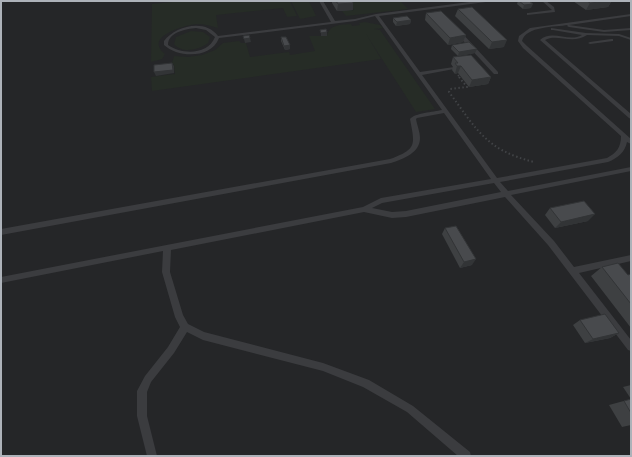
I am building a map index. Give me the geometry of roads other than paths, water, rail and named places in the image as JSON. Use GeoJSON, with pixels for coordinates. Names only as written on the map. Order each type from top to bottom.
{"type":"FeatureCollection","features":[{"type":"Feature","properties":{"kind":"lane"},"geometry":{"type":"LineString","coordinates":[[321,1],[333,22]]}},
{"type":"Feature","properties":{"kind":"lane"},"geometry":{"type":"LineString","coordinates":[[217,37],[376,15],[437,9],[486,1]]}},
{"type":"Feature","properties":{"kind":"lane"},"geometry":{"type":"LineString","coordinates":[[528,14],[554,11],[553,8],[544,1]]}},
{"type":"Feature","properties":{"kind":"lane"},"geometry":{"type":"LineString","coordinates":[[376,15],[495,180],[551,243],[631,347]]}},
{"type":"Feature","properties":{"kind":"lane"},"geometry":{"type":"LineString","coordinates":[[631,15],[530,29],[524,33],[520,41],[631,142]]}},
{"type":"Feature","properties":{"kind":"lane"},"geometry":{"type":"LineString","coordinates":[[562,25],[604,31],[631,30]]}},
{"type":"Feature","properties":{"kind":"lane"},"geometry":{"type":"LineString","coordinates":[[196,27],[210,29],[217,37],[214,44],[209,48],[193,53],[176,52],[166,45],[166,41],[169,36],[174,32],[188,28],[196,27]]}},
{"type":"Feature","properties":{"kind":"lane"},"geometry":{"type":"LineString","coordinates":[[453,27],[496,73]]}},
{"type":"Feature","properties":{"kind":"lane"},"geometry":{"type":"LineString","coordinates":[[543,27],[586,34],[619,35],[631,40]]}},
{"type":"Feature","properties":{"kind":"lane"},"geometry":{"type":"LineString","coordinates":[[586,34],[577,38],[548,37],[542,40],[631,117]]}},
{"type":"Feature","properties":{"kind":"lane"},"geometry":{"type":"LineString","coordinates":[[590,43],[611,40]]}},
{"type":"Feature","properties":{"kind":"lane"},"geometry":{"type":"LineString","coordinates":[[419,74],[452,68]]}},
{"type":"Feature","properties":{"kind":"lane"},"geometry":{"type":"LineString","coordinates":[[1,232],[391,161],[411,152],[416,143],[417,137],[413,119],[415,117],[445,111]]}},
{"type":"Feature","properties":{"kind":"lane"},"geometry":{"type":"LineString","coordinates":[[1,280],[364,209],[381,201],[608,160],[621,152],[624,146],[624,136]]}},
{"type":"Feature","properties":{"kind":"lane"},"geometry":{"type":"LineString","coordinates":[[364,209],[392,215],[429,210],[631,169]]}},
{"type":"Feature","properties":{"kind":"lane"},"geometry":{"type":"LineString","coordinates":[[167,248],[166,272],[179,317],[185,327],[203,336],[323,367],[366,383],[410,409],[466,456]]}},
{"type":"Feature","properties":{"kind":"lane"},"geometry":{"type":"LineString","coordinates":[[573,271],[631,258]]}},
{"type":"Feature","properties":{"kind":"lane"},"geometry":{"type":"LineString","coordinates":[[152,456],[142,416],[142,391],[148,379],[171,350],[185,327]]}}]}
